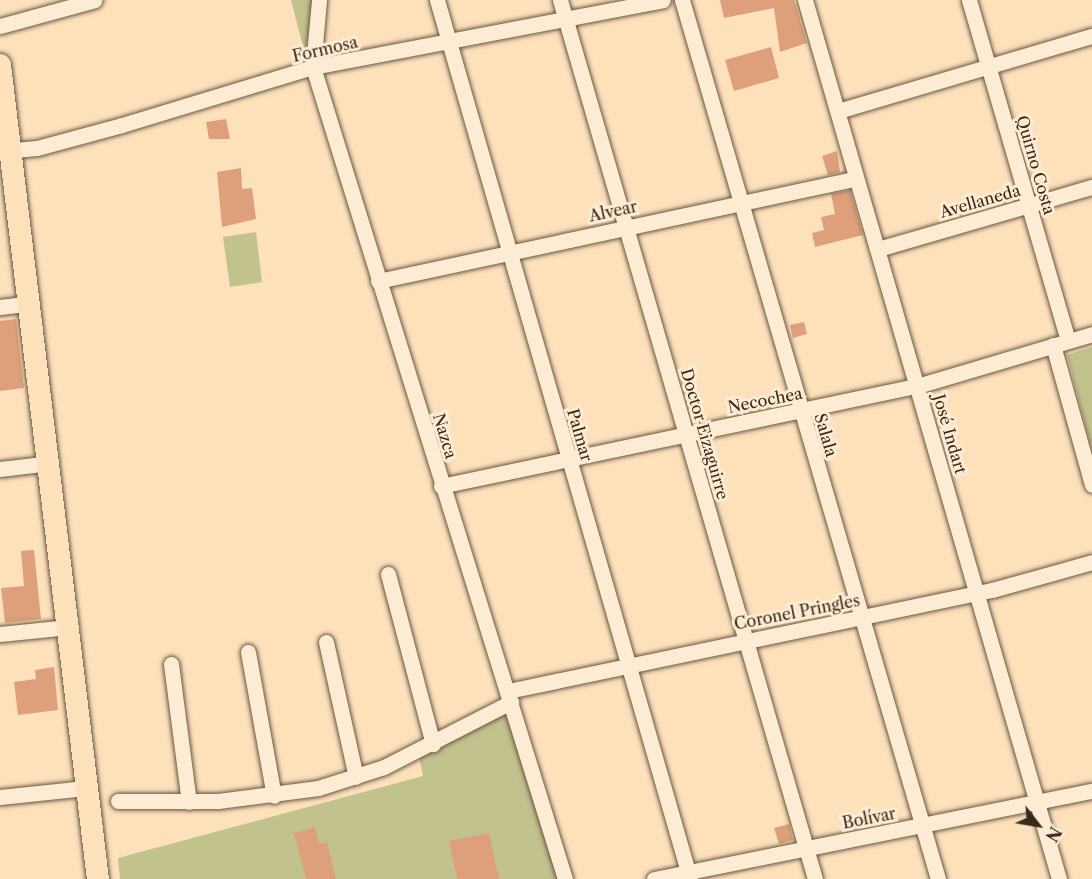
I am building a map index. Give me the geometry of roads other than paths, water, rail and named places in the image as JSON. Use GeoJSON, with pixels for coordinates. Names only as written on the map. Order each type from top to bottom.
{"type":"FeatureCollection","features":[{"type":"Feature","properties":{"kind":"highway"},"geometry":{"type":"LineString","coordinates":[[0,65],[7,151],[31,303],[98,879]]}},
{"type":"Feature","properties":{"kind":"street"},"geometry":{"type":"LineString","coordinates":[[0,26],[94,0]]}},
{"type":"Feature","properties":{"kind":"street","name":"Nazca"},"geometry":{"type":"LineString","coordinates":[[320,0],[313,67],[441,486],[510,696],[564,879]]}},
{"type":"Feature","properties":{"kind":"street","name":"Palmar"},"geometry":{"type":"LineString","coordinates":[[437,0],[689,876]]}},
{"type":"Feature","properties":{"kind":"street","name":"Doctor Eizaguirre"},"geometry":{"type":"LineString","coordinates":[[560,0],[815,879]]}},
{"type":"Feature","properties":{"kind":"street","name":"Formosa"},"geometry":{"type":"LineString","coordinates":[[7,151],[122,125],[313,67],[450,43],[663,0]]}},
{"type":"Feature","properties":{"kind":"street","name":"Salala"},"geometry":{"type":"LineString","coordinates":[[682,0],[938,879]]}},
{"type":"Feature","properties":{"kind":"street","name":"José Indart"},"geometry":{"type":"LineString","coordinates":[[805,0],[1035,803],[1059,879]]}},
{"type":"Feature","properties":{"kind":"street","name":"Quirno Costa"},"geometry":{"type":"LineString","coordinates":[[969,0],[1068,341]]}},
{"type":"Feature","properties":{"kind":"street"},"geometry":{"type":"LineString","coordinates":[[838,111],[1092,36]]}},
{"type":"Feature","properties":{"kind":"street","name":"Alvear"},"geometry":{"type":"LineString","coordinates":[[378,281],[509,251],[855,179]]}},
{"type":"Feature","properties":{"kind":"street","name":"Avellaneda"},"geometry":{"type":"LineString","coordinates":[[878,249],[1092,187]]}},
{"type":"Feature","properties":{"kind":"street"},"geometry":{"type":"LineString","coordinates":[[0,307],[31,303]]}},
{"type":"Feature","properties":{"kind":"street","name":"Necochea"},"geometry":{"type":"LineString","coordinates":[[441,486],[917,386],[1092,334]]}},
{"type":"Feature","properties":{"kind":"street"},"geometry":{"type":"LineString","coordinates":[[1053,345],[1092,485]]}},
{"type":"Feature","properties":{"kind":"street"},"geometry":{"type":"LineString","coordinates":[[0,469],[50,463]]}},
{"type":"Feature","properties":{"kind":"street","name":"Coronel Pringles"},"geometry":{"type":"LineString","coordinates":[[118,801],[189,801],[274,796],[356,777],[433,744],[510,696],[629,664],[976,594],[1092,562]]}},
{"type":"Feature","properties":{"kind":"street"},"geometry":{"type":"LineString","coordinates":[[388,574],[433,744]]}},
{"type":"Feature","properties":{"kind":"street"},"geometry":{"type":"LineString","coordinates":[[0,634],[69,627]]}},
{"type":"Feature","properties":{"kind":"street"},"geometry":{"type":"LineString","coordinates":[[326,642],[356,777]]}},
{"type":"Feature","properties":{"kind":"street"},"geometry":{"type":"LineString","coordinates":[[248,652],[274,796]]}},
{"type":"Feature","properties":{"kind":"street"},"geometry":{"type":"LineString","coordinates":[[171,664],[189,801]]}},
{"type":"Feature","properties":{"kind":"street"},"geometry":{"type":"LineString","coordinates":[[0,797],[86,788]]}},
{"type":"Feature","properties":{"kind":"street","name":"Bolívar"},"geometry":{"type":"LineString","coordinates":[[654,879],[689,876],[806,849],[1092,791]]}}]}
